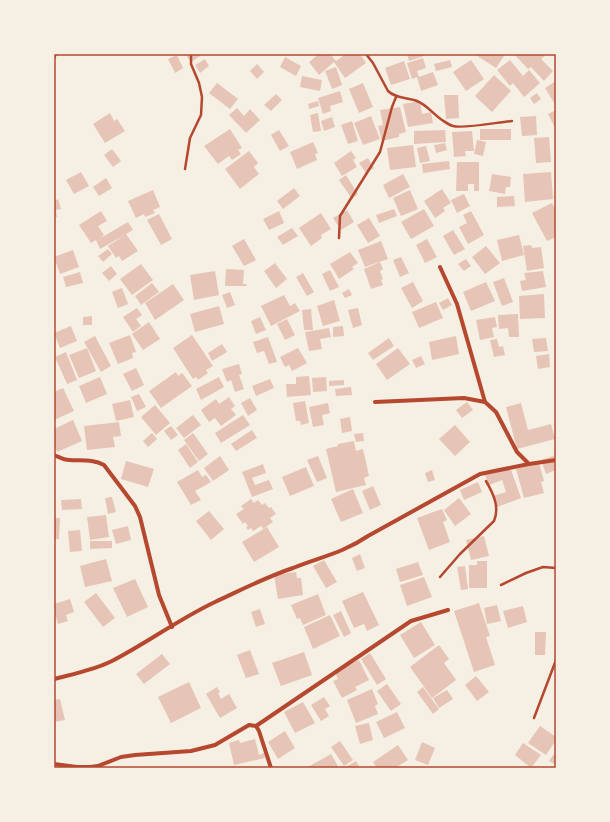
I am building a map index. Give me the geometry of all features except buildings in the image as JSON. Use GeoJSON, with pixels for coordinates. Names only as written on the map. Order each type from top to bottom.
{"type":"FeatureCollection","features":[{"type":"Feature","properties":{"kind":"street"},"geometry":{"type":"LineString","coordinates":[[440,267],[457,304],[485,402]]}},
{"type":"Feature","properties":{"kind":"street"},"geometry":{"type":"LineString","coordinates":[[375,402],[464,398],[485,402],[496,412],[517,452],[529,464]]}},
{"type":"Feature","properties":{"kind":"street"},"geometry":{"type":"LineString","coordinates":[[54,455],[68,460],[98,462],[104,465],[135,506],[140,517],[159,595],[172,627]]}},
{"type":"Feature","properties":{"kind":"street"},"geometry":{"type":"LineString","coordinates":[[54,679],[111,662],[195,612],[274,575],[338,553],[355,545],[368,536],[480,474],[556,460]]}},
{"type":"Feature","properties":{"kind":"street"},"geometry":{"type":"LineString","coordinates":[[54,764],[90,767],[135,755],[191,751],[215,745],[249,725],[256,726],[411,621],[448,610]]}},
{"type":"Feature","properties":{"kind":"street"},"geometry":{"type":"LineString","coordinates":[[256,726],[261,736],[271,768]]}},
{"type":"Feature","properties":{"kind":"path"},"geometry":{"type":"LineString","coordinates":[[54,58],[56,54]]}},
{"type":"Feature","properties":{"kind":"path"},"geometry":{"type":"LineString","coordinates":[[185,169],[190,138],[201,115],[202,97],[192,64],[191,54]]}},
{"type":"Feature","properties":{"kind":"path"},"geometry":{"type":"LineString","coordinates":[[366,54],[373,63],[388,91],[396,97],[415,100],[440,119],[453,126],[512,121]]}},
{"type":"Feature","properties":{"kind":"path"},"geometry":{"type":"LineString","coordinates":[[339,238],[340,216],[380,152],[396,97]]}},
{"type":"Feature","properties":{"kind":"path"},"geometry":{"type":"LineString","coordinates":[[440,577],[460,554],[494,521],[497,514],[496,503],[486,482],[480,474]]}},
{"type":"Feature","properties":{"kind":"path"},"geometry":{"type":"LineString","coordinates":[[501,585],[543,567],[556,568]]}},
{"type":"Feature","properties":{"kind":"path"},"geometry":{"type":"LineString","coordinates":[[534,718],[556,660]]}}]}
